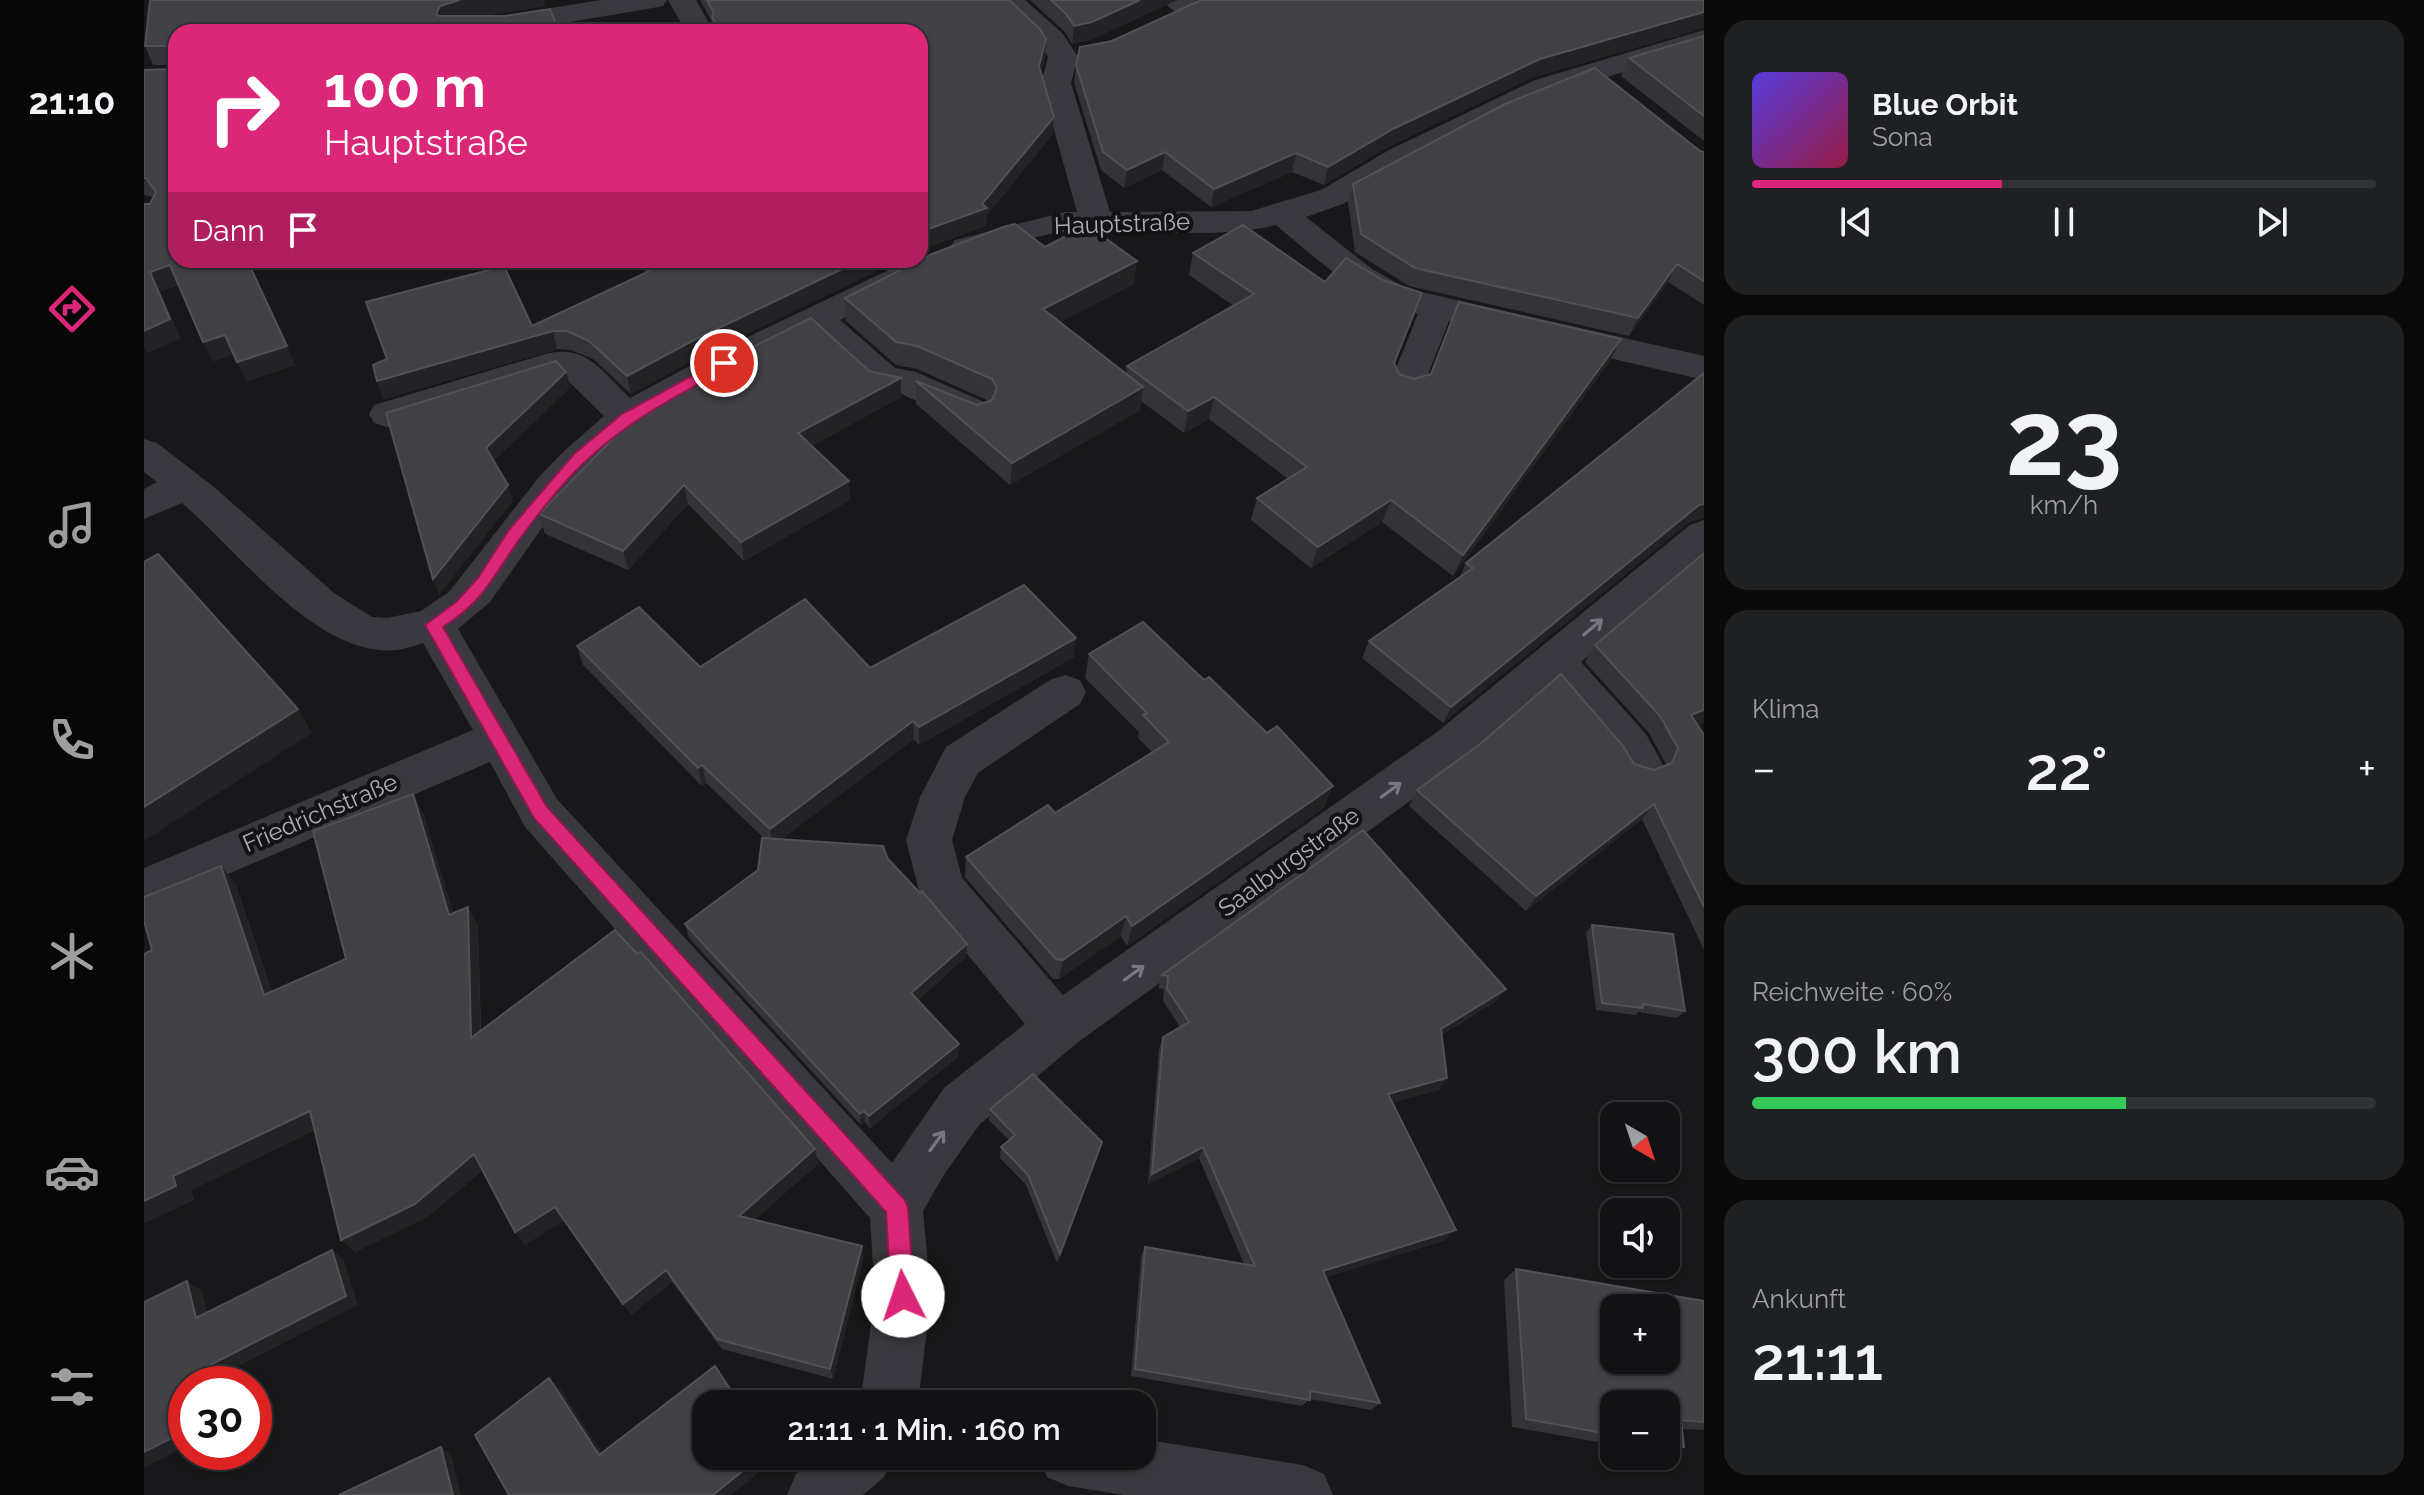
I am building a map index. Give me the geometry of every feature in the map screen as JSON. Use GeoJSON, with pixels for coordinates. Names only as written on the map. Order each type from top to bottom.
{"type":"FeatureCollection","features":[{"type":"Feature","properties":{"kind":"street"},"geometry":{"type":"LineString","coordinates":[[507,24],[653,0]]}},
{"type":"Feature","properties":{"kind":"street"},"geometry":{"type":"LineString","coordinates":[[682,0],[696,24]]}},
{"type":"Feature","properties":{"kind":"street"},"geometry":{"type":"LineString","coordinates":[[1008,0],[1075,55],[1056,83],[1096,220]]}},
{"type":"Feature","properties":{"kind":"street","name":"Hauptstraße"},"geometry":{"type":"LineString","coordinates":[[928,260],[982,241],[1065,222],[1236,222],[1282,214],[1332,197],[1400,157],[1487,112],[1546,86],[1605,82],[1704,39]]}},
{"type":"Feature","properties":{"kind":"street"},"geometry":{"type":"LineString","coordinates":[[1282,214],[1379,289],[1397,298],[1704,368]]}},
{"type":"Feature","properties":{"kind":"street","name":"Hauptstraße"},"geometry":{"type":"LineString","coordinates":[[433,625],[462,607],[484,582],[544,496],[580,458],[628,418],[690,381],[910,268]]}},
{"type":"Feature","properties":{"kind":"street"},"geometry":{"type":"LineString","coordinates":[[1407,386],[1430,323],[1439,310]]}},
{"type":"Feature","properties":{"kind":"street"},"geometry":{"type":"LineString","coordinates":[[817,318],[885,379],[903,381],[975,412]]}},
{"type":"Feature","properties":{"kind":"street"},"geometry":{"type":"LineString","coordinates":[[387,414],[555,363],[570,362],[628,418]]}},
{"type":"Feature","properties":{"kind":"street"},"geometry":{"type":"LineString","coordinates":[[144,452],[186,485],[313,599],[349,623],[376,634],[405,632],[433,625],[471,686],[541,813],[896,1207],[903,1296],[891,1390]]}},
{"type":"Feature","properties":{"kind":"street"},"geometry":{"type":"LineString","coordinates":[[144,505],[186,485]]}},
{"type":"Feature","properties":{"kind":"street","name":"Saalburgstraße"},"geometry":{"type":"LineString","coordinates":[[896,1207],[926,1155],[962,1106],[1059,1027],[1453,745],[1554,659],[1697,553]]}},
{"type":"Feature","properties":{"kind":"street"},"geometry":{"type":"LineString","coordinates":[[1554,659],[1630,747],[1641,765]]}},
{"type":"Feature","properties":{"kind":"street"},"geometry":{"type":"LineString","coordinates":[[1059,1027],[941,887],[929,840],[943,797],[962,760],[1065,692]]}},
{"type":"Feature","properties":{"kind":"street","name":"Friedrichstraße"},"geometry":{"type":"LineString","coordinates":[[144,889],[498,739]]}},
{"type":"Feature","properties":{"kind":"street"},"geometry":{"type":"LineString","coordinates":[[817,1495],[846,1470]]}},
{"type":"Feature","properties":{"kind":"street"},"geometry":{"type":"LineString","coordinates":[[865,1495],[873,1470]]}},
{"type":"Feature","properties":{"kind":"street"},"geometry":{"type":"LineString","coordinates":[[1091,1470],[1303,1495]]}},
{"type":"Feature","properties":{"kind":"building"},"geometry":{"type":"Polygon","coordinates":[[[150,0],[460,0],[440,6],[436,14],[505,16],[550,9],[556,24],[168,24],[168,46],[145,46],[150,0]]]}},
{"type":"Feature","properties":{"kind":"building"},"geometry":{"type":"Polygon","coordinates":[[[707,0],[1009,0],[1040,29],[1046,39],[1039,66],[1054,117],[982,204],[987,208],[928,229],[928,24],[716,24],[712,17],[714,13],[707,0]]]}},
{"type":"Feature","properties":{"kind":"building"},"geometry":{"type":"Polygon","coordinates":[[[1051,0],[1140,0],[1092,22],[1074,26],[1051,0]]]}},
{"type":"Feature","properties":{"kind":"building"},"geometry":{"type":"Polygon","coordinates":[[[1201,0],[1704,0],[1704,12],[1540,59],[1393,129],[1328,167],[1296,153],[1214,189],[1165,152],[1127,170],[1103,152],[1076,65],[1080,47],[1112,41],[1201,0]]]}},
{"type":"Feature","properties":{"kind":"building"},"geometry":{"type":"Polygon","coordinates":[[[1704,36],[1704,116],[1629,58],[1704,36]]]}},
{"type":"Feature","properties":{"kind":"building"},"geometry":{"type":"Polygon","coordinates":[[[1595,68],[1704,152],[1704,281],[1677,264],[1638,318],[1415,268],[1361,234],[1353,184],[1505,104],[1595,68]]]}},
{"type":"Feature","properties":{"kind":"building"},"geometry":{"type":"Polygon","coordinates":[[[168,69],[168,266],[150,272],[170,319],[144,331],[144,204],[150,204],[156,192],[144,178],[144,70],[168,69]]]}},
{"type":"Feature","properties":{"kind":"building"},"geometry":{"type":"Polygon","coordinates":[[[1015,224],[1045,247],[1087,225],[1137,261],[1043,309],[1143,387],[1012,463],[916,381],[977,405],[992,400],[997,388],[992,379],[917,346],[896,342],[845,298],[904,268],[928,268],[928,256],[1015,224]]]}},
{"type":"Feature","properties":{"kind":"building"},"geometry":{"type":"Polygon","coordinates":[[[1243,225],[1325,282],[1346,258],[1383,280],[1422,293],[1394,363],[1399,374],[1414,379],[1431,374],[1459,302],[1621,339],[1463,555],[1391,500],[1318,547],[1257,498],[1307,467],[1214,397],[1188,411],[1127,366],[1254,294],[1193,253],[1243,225]]]}},
{"type":"Feature","properties":{"kind":"building"},"geometry":{"type":"Polygon","coordinates":[[[171,268],[251,268],[287,346],[237,362],[225,335],[203,342],[171,268]]]}},
{"type":"Feature","properties":{"kind":"building"},"geometry":{"type":"Polygon","coordinates":[[[505,268],[532,326],[654,269],[844,268],[694,340],[627,376],[589,341],[567,331],[553,331],[377,381],[373,365],[387,359],[366,302],[505,268]]]}},
{"type":"Feature","properties":{"kind":"building"},"geometry":{"type":"Polygon","coordinates":[[[811,318],[869,371],[901,378],[798,433],[849,481],[741,542],[684,485],[623,551],[539,514],[642,409],[689,379],[811,318]]]}},
{"type":"Feature","properties":{"kind":"building"},"geometry":{"type":"Polygon","coordinates":[[[556,361],[566,372],[486,448],[508,485],[433,579],[386,413],[556,361]]]}},
{"type":"Feature","properties":{"kind":"building"},"geometry":{"type":"Polygon","coordinates":[[[1704,373],[1704,504],[1451,707],[1369,641],[1473,568],[1466,563],[1704,373]]]}},
{"type":"Feature","properties":{"kind":"building"},"geometry":{"type":"Polygon","coordinates":[[[1704,553],[1704,710],[1691,715],[1704,735],[1704,907],[1654,804],[1536,896],[1417,790],[1480,744],[1561,674],[1623,746],[1634,764],[1654,770],[1672,763],[1678,748],[1660,716],[1595,645],[1704,553]]]}},
{"type":"Feature","properties":{"kind":"building"},"geometry":{"type":"Polygon","coordinates":[[[158,554],[298,709],[144,807],[144,562],[158,554]]]}},
{"type":"Feature","properties":{"kind":"building"},"geometry":{"type":"Polygon","coordinates":[[[1024,585],[1076,638],[919,727],[913,721],[770,829],[702,765],[698,768],[577,646],[639,607],[700,667],[805,599],[870,668],[1024,585]]]}},
{"type":"Feature","properties":{"kind":"building"},"geometry":{"type":"Polygon","coordinates":[[[1143,622],[1204,680],[1209,677],[1267,733],[1277,726],[1333,786],[1132,926],[1126,916],[1063,960],[1056,959],[966,857],[1048,805],[1055,813],[1169,742],[1143,715],[1147,713],[1089,654],[1143,622]]]}},
{"type":"Feature","properties":{"kind":"building"},"geometry":{"type":"Polygon","coordinates":[[[413,794],[449,915],[468,907],[471,1038],[615,930],[637,954],[641,952],[815,1149],[739,1216],[862,1246],[830,1369],[717,1339],[666,1270],[623,1304],[555,1207],[515,1232],[474,1154],[415,1204],[341,1240],[310,1111],[173,1176],[176,1186],[144,1201],[144,954],[152,950],[144,921],[144,897],[221,866],[264,995],[346,959],[313,831],[413,794]]]}},
{"type":"Feature","properties":{"kind":"building"},"geometry":{"type":"Polygon","coordinates":[[[1363,830],[1506,989],[1441,1029],[1447,1078],[1388,1094],[1456,1230],[1323,1271],[1380,1403],[1310,1391],[1310,1400],[1135,1369],[1145,1247],[1255,1266],[1203,1147],[1152,1174],[1163,1037],[1189,1022],[1167,989],[1168,976],[1162,975],[1363,830]]]}},
{"type":"Feature","properties":{"kind":"building"},"geometry":{"type":"Polygon","coordinates":[[[762,838],[883,846],[888,859],[920,893],[922,891],[967,944],[911,993],[959,1044],[869,1116],[864,1111],[860,1114],[685,924],[758,870],[762,838]]]}},
{"type":"Feature","properties":{"kind":"building"},"geometry":{"type":"Polygon","coordinates":[[[1592,925],[1673,934],[1685,1011],[1643,1004],[1643,1008],[1602,1003],[1592,925]]]}},
{"type":"Feature","properties":{"kind":"building"},"geometry":{"type":"Polygon","coordinates":[[[1033,1074],[1102,1142],[1060,1254],[1028,1175],[1001,1147],[1015,1135],[990,1109],[1033,1074]]]}},
{"type":"Feature","properties":{"kind":"building"},"geometry":{"type":"Polygon","coordinates":[[[332,1250],[346,1296],[208,1366],[168,1366],[168,1440],[144,1452],[144,1302],[187,1281],[196,1318],[332,1250]]]}},
{"type":"Feature","properties":{"kind":"building"},"geometry":{"type":"Polygon","coordinates":[[[1516,1269],[1663,1294],[1600,1294],[1600,1374],[1680,1374],[1680,1297],[1704,1301],[1704,1422],[1681,1420],[1684,1447],[1680,1446],[1680,1390],[1600,1390],[1600,1432],[1526,1419],[1516,1269]]]}},
{"type":"Feature","properties":{"kind":"building"},"geometry":{"type":"Polygon","coordinates":[[[715,1366],[731,1390],[692,1390],[692,1470],[744,1470],[713,1495],[509,1495],[475,1435],[549,1378],[599,1455],[715,1366]]]}},
{"type":"Feature","properties":{"kind":"building"},"geometry":{"type":"Polygon","coordinates":[[[441,1447],[453,1495],[339,1495],[441,1447]]]}},
{"type":"Feature","properties":{"kind":"route"},"geometry":{"type":"LineString","coordinates":[[724,363],[628,418],[580,458],[544,496],[484,582],[462,607],[433,625],[471,686],[541,813],[896,1207],[903,1296]]}}]}
